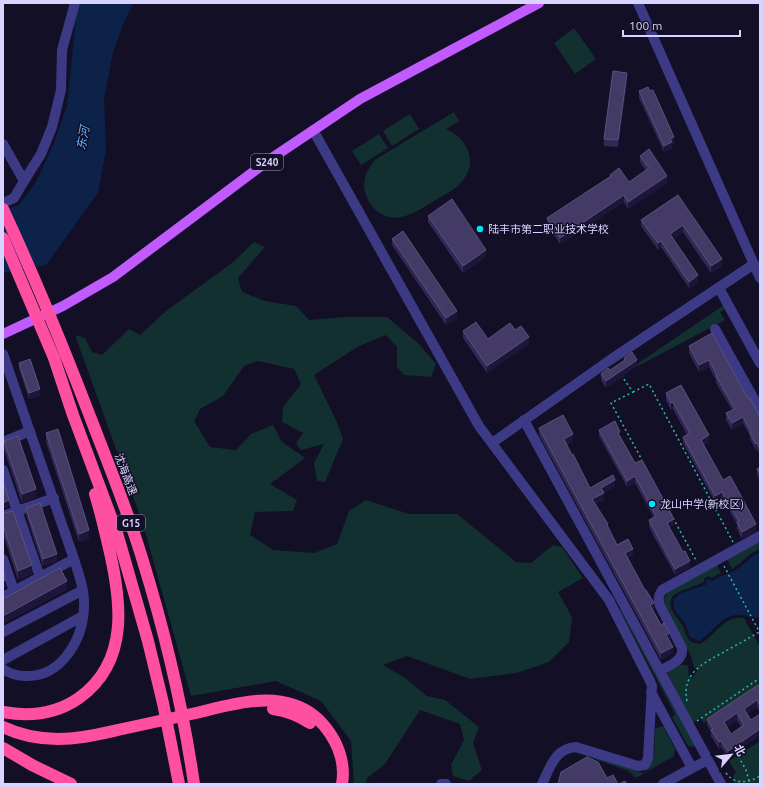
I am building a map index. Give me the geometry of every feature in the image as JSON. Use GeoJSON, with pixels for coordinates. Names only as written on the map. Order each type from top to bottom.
{"type":"FeatureCollection","features":[{"type":"Feature","properties":{"kind":"highway","name":"沈海高速"},"geometry":{"type":"LineString","coordinates":[[3,209],[27,260],[66,352],[131,524],[163,634],[179,699],[187,737],[194,784]]}},
{"type":"Feature","properties":{"kind":"highway","name":"G15"},"geometry":{"type":"LineString","coordinates":[[3,238],[54,358],[73,416],[117,533],[142,620],[163,703],[179,784]]}},
{"type":"Feature","properties":{"kind":"highway"},"geometry":{"type":"LineString","coordinates":[[3,712],[19,715],[38,714],[55,710],[70,704],[88,691],[103,674],[114,651],[119,622],[118,596],[114,568],[73,416]]}},
{"type":"Feature","properties":{"kind":"highway"},"geometry":{"type":"LineString","coordinates":[[3,727],[38,738],[67,739],[100,734],[235,704],[261,701],[284,702],[293,704],[305,710],[315,716],[326,727],[335,742],[340,755],[342,784]]}},
{"type":"Feature","properties":{"kind":"highway"},"geometry":{"type":"LineString","coordinates":[[3,733],[23,741],[41,744],[69,744],[98,740],[245,710],[273,709],[302,717],[320,732],[331,751],[336,774],[334,784]]}},
{"type":"Feature","properties":{"kind":"highway"},"geometry":{"type":"LineString","coordinates":[[187,737],[201,784]]}},
{"type":"Feature","properties":{"kind":"highway"},"geometry":{"type":"LineString","coordinates":[[3,748],[32,765],[71,784]]}},
{"type":"Feature","properties":{"kind":"main road","name":"S240"},"geometry":{"type":"LineString","coordinates":[[3,334],[63,306],[113,277],[263,165],[360,99],[539,3]]}},
{"type":"Feature","properties":{"kind":"street"},"geometry":{"type":"LineString","coordinates":[[3,203],[14,198],[41,154],[52,127],[61,90],[62,50],[75,3]]}},
{"type":"Feature","properties":{"kind":"street"},"geometry":{"type":"LineString","coordinates":[[638,3],[760,278]]}},
{"type":"Feature","properties":{"kind":"street"},"geometry":{"type":"LineString","coordinates":[[313,130],[479,426],[609,600],[652,686],[648,758],[645,765],[638,766],[576,747],[571,747],[563,750],[557,755],[542,784]]}},
{"type":"Feature","properties":{"kind":"street"},"geometry":{"type":"LineString","coordinates":[[3,144],[24,181]]}},
{"type":"Feature","properties":{"kind":"street"},"geometry":{"type":"LineString","coordinates":[[492,443],[610,360],[754,264]]}},
{"type":"Feature","properties":{"kind":"street"},"geometry":{"type":"LineString","coordinates":[[719,288],[760,362]]}},
{"type":"Feature","properties":{"kind":"street"},"geometry":{"type":"LineString","coordinates":[[715,329],[757,397],[760,410]]}},
{"type":"Feature","properties":{"kind":"street"},"geometry":{"type":"LineString","coordinates":[[3,354],[74,559],[83,590],[84,608],[79,634],[74,646],[52,670],[43,674],[25,676],[16,675],[3,669]]}},
{"type":"Feature","properties":{"kind":"street"},"geometry":{"type":"LineString","coordinates":[[524,420],[721,784]]}},
{"type":"Feature","properties":{"kind":"street"},"geometry":{"type":"LineString","coordinates":[[3,442],[30,432]]}},
{"type":"Feature","properties":{"kind":"street"},"geometry":{"type":"LineString","coordinates":[[3,470],[40,577]]}},
{"type":"Feature","properties":{"kind":"street"},"geometry":{"type":"LineString","coordinates":[[3,516],[54,498]]}},
{"type":"Feature","properties":{"kind":"street"},"geometry":{"type":"LineString","coordinates":[[660,671],[680,659],[683,652],[660,606],[659,601],[662,590],[760,536]]}},
{"type":"Feature","properties":{"kind":"street"},"geometry":{"type":"LineString","coordinates":[[3,559],[14,591]]}},
{"type":"Feature","properties":{"kind":"street"},"geometry":{"type":"LineString","coordinates":[[3,597],[74,559]]}},
{"type":"Feature","properties":{"kind":"street"},"geometry":{"type":"LineString","coordinates":[[3,632],[83,590]]}},
{"type":"Feature","properties":{"kind":"street"},"geometry":{"type":"LineString","coordinates":[[3,660],[83,616]]}},
{"type":"Feature","properties":{"kind":"street"},"geometry":{"type":"LineString","coordinates":[[651,692],[692,768]]}},
{"type":"Feature","properties":{"kind":"street"},"geometry":{"type":"LineString","coordinates":[[663,784],[708,760]]}},
{"type":"Feature","properties":{"kind":"street"},"geometry":{"type":"LineString","coordinates":[[441,784],[446,784]]}},
{"type":"Feature","properties":{"kind":"path"},"geometry":{"type":"LineString","coordinates":[[619,373],[633,392]]}},
{"type":"Feature","properties":{"kind":"path"},"geometry":{"type":"LineString","coordinates":[[645,466],[611,403],[649,384],[734,544]]}},
{"type":"Feature","properties":{"kind":"path"},"geometry":{"type":"LineString","coordinates":[[671,514],[697,563]]}},
{"type":"Feature","properties":{"kind":"path"},"geometry":{"type":"LineString","coordinates":[[688,704],[686,698],[687,685],[696,668],[760,633],[720,558]]}},
{"type":"Feature","properties":{"kind":"path"},"geometry":{"type":"LineString","coordinates":[[694,716],[697,721],[760,678]]}},
{"type":"Feature","properties":{"kind":"path"},"geometry":{"type":"LineString","coordinates":[[736,752],[746,770],[749,781]]}},
{"type":"Feature","properties":{"kind":"path"},"geometry":{"type":"LineString","coordinates":[[726,774],[736,781],[746,782],[760,776]]}},
{"type":"Feature","properties":{"kind":"green space"},"geometry":{"type":"Polygon","coordinates":[[[574,28],[596,59],[575,74],[554,43],[574,28]]]}},
{"type":"Feature","properties":{"kind":"green space"},"geometry":{"type":"Polygon","coordinates":[[[454,112],[459,121],[446,129],[459,138],[468,150],[470,164],[464,179],[450,192],[407,216],[393,218],[378,212],[369,202],[364,185],[368,171],[376,159],[454,112]]]}},
{"type":"Feature","properties":{"kind":"green space"},"geometry":{"type":"Polygon","coordinates":[[[410,114],[419,129],[392,146],[383,131],[410,114]]]}},
{"type":"Feature","properties":{"kind":"green space"},"geometry":{"type":"Polygon","coordinates":[[[379,134],[388,148],[361,165],[352,151],[379,134]]]}},
{"type":"Feature","properties":{"kind":"green space"},"geometry":{"type":"Polygon","coordinates":[[[254,242],[265,247],[238,278],[242,292],[265,301],[296,306],[309,320],[345,317],[387,317],[418,343],[436,364],[431,377],[404,375],[397,367],[397,347],[386,335],[359,346],[314,375],[336,420],[343,439],[325,482],[317,481],[314,463],[324,444],[301,450],[296,443],[303,433],[282,422],[283,407],[301,384],[294,369],[258,361],[244,366],[223,396],[200,409],[194,421],[210,447],[236,450],[251,434],[273,425],[282,442],[305,458],[270,484],[297,500],[293,511],[255,512],[250,535],[273,550],[314,553],[337,544],[349,511],[366,500],[409,514],[457,514],[516,562],[531,563],[553,545],[562,547],[583,578],[558,592],[572,617],[569,642],[549,662],[516,673],[470,679],[407,656],[383,665],[405,678],[427,696],[445,700],[479,727],[473,743],[482,770],[469,781],[453,776],[451,765],[464,740],[460,724],[420,710],[385,764],[367,778],[365,784],[354,784],[351,741],[321,701],[276,681],[191,696],[143,524],[75,335],[85,338],[92,352],[102,355],[129,329],[140,335],[166,311],[232,263],[254,242]]]}},
{"type":"Feature","properties":{"kind":"green space"},"geometry":{"type":"Polygon","coordinates":[[[724,305],[727,308],[720,312],[725,320],[638,366],[637,364],[724,305]]]}},
{"type":"Feature","properties":{"kind":"green space"},"geometry":{"type":"Polygon","coordinates":[[[760,541],[760,549],[752,553],[732,569],[727,559],[760,541]]]}},
{"type":"Feature","properties":{"kind":"green space"},"geometry":{"type":"Polygon","coordinates":[[[717,565],[721,573],[711,578],[708,576],[704,579],[704,582],[675,594],[670,603],[671,607],[681,623],[688,639],[700,644],[725,623],[737,618],[744,618],[760,647],[760,692],[757,687],[704,723],[700,718],[691,724],[667,675],[668,672],[679,665],[688,666],[689,676],[692,678],[698,670],[694,667],[691,656],[665,607],[664,599],[667,593],[717,565]]]}},
{"type":"Feature","properties":{"kind":"green space"},"geometry":{"type":"Polygon","coordinates":[[[622,609],[695,746],[688,746],[672,717],[675,714],[620,610],[622,609]]]}},
{"type":"Feature","properties":{"kind":"green space"},"geometry":{"type":"Polygon","coordinates":[[[663,726],[675,749],[674,756],[636,778],[629,771],[569,750],[574,750],[643,773],[649,769],[654,753],[655,729],[663,726]]]}},
{"type":"Feature","properties":{"kind":"green space"},"geometry":{"type":"Polygon","coordinates":[[[760,741],[760,784],[734,784],[733,776],[736,772],[729,761],[760,741]]]}},
{"type":"Feature","properties":{"kind":"water","name":"东河"},"geometry":{"type":"Polygon","coordinates":[[[78,3],[133,3],[113,52],[104,99],[106,150],[98,193],[46,265],[3,273],[3,210],[19,205],[35,184],[54,143],[67,105],[78,3]]]}},
{"type":"Feature","properties":{"kind":"water"},"geometry":{"type":"Polygon","coordinates":[[[760,552],[760,618],[741,615],[732,616],[722,621],[699,641],[690,637],[687,627],[675,609],[674,599],[681,593],[706,585],[706,580],[708,579],[713,581],[734,571],[760,552]]]}},
{"type":"Feature","properties":{"kind":"building"},"geometry":{"type":"Polygon","coordinates":[[[613,71],[627,73],[618,140],[604,139],[613,71]]]}},
{"type":"Feature","properties":{"kind":"building"},"geometry":{"type":"Polygon","coordinates":[[[648,87],[650,91],[653,90],[674,137],[670,139],[672,142],[664,146],[639,91],[648,87]]]}},
{"type":"Feature","properties":{"kind":"building"},"geometry":{"type":"Polygon","coordinates":[[[649,149],[667,176],[628,202],[624,195],[560,238],[547,218],[611,176],[610,175],[619,168],[629,182],[649,168],[640,156],[649,149]]]}},
{"type":"Feature","properties":{"kind":"building"},"geometry":{"type":"Polygon","coordinates":[[[678,195],[722,259],[711,266],[683,225],[670,234],[698,275],[689,282],[661,241],[658,243],[641,220],[678,195]]]}},
{"type":"Feature","properties":{"kind":"building"},"geometry":{"type":"Polygon","coordinates":[[[452,199],[486,250],[463,266],[428,216],[452,199]]]}},
{"type":"Feature","properties":{"kind":"building"},"geometry":{"type":"Polygon","coordinates":[[[403,231],[457,311],[446,318],[392,239],[403,231]]]}},
{"type":"Feature","properties":{"kind":"building"},"geometry":{"type":"Polygon","coordinates":[[[476,322],[488,339],[510,323],[515,330],[521,326],[529,337],[487,366],[463,331],[476,322]]]}},
{"type":"Feature","properties":{"kind":"building"},"geometry":{"type":"Polygon","coordinates":[[[712,333],[748,399],[750,398],[760,417],[760,448],[757,443],[756,444],[743,417],[732,423],[726,413],[735,409],[716,376],[717,375],[709,360],[699,365],[689,346],[712,333]]]}},
{"type":"Feature","properties":{"kind":"building"},"geometry":{"type":"Polygon","coordinates":[[[632,352],[637,360],[606,381],[601,374],[608,368],[610,370],[625,360],[624,358],[632,352]]]}},
{"type":"Feature","properties":{"kind":"building"},"geometry":{"type":"Polygon","coordinates":[[[30,359],[40,389],[29,393],[19,363],[30,359]]]}},
{"type":"Feature","properties":{"kind":"building"},"geometry":{"type":"Polygon","coordinates":[[[681,385],[709,435],[701,440],[723,480],[730,476],[756,524],[742,532],[737,522],[739,521],[722,492],[715,496],[683,437],[690,433],[673,402],[671,403],[666,393],[681,385]]]}},
{"type":"Feature","properties":{"kind":"building"},"geometry":{"type":"Polygon","coordinates":[[[563,415],[573,434],[564,439],[590,488],[613,475],[615,480],[601,488],[604,493],[592,499],[608,524],[607,525],[617,545],[628,539],[633,549],[625,553],[645,590],[654,603],[650,605],[661,625],[664,623],[670,633],[666,635],[673,647],[661,653],[539,428],[563,415]]]}},
{"type":"Feature","properties":{"kind":"building"},"geometry":{"type":"Polygon","coordinates":[[[615,421],[620,432],[618,433],[635,463],[642,460],[674,519],[667,523],[683,552],[685,551],[690,561],[675,569],[649,520],[656,516],[635,476],[627,481],[599,430],[615,421]]]}},
{"type":"Feature","properties":{"kind":"building"},"geometry":{"type":"Polygon","coordinates":[[[58,429],[89,530],[79,534],[46,433],[58,429]]]}},
{"type":"Feature","properties":{"kind":"building"},"geometry":{"type":"Polygon","coordinates":[[[18,436],[36,489],[22,494],[4,441],[18,436]]]}},
{"type":"Feature","properties":{"kind":"building"},"geometry":{"type":"Polygon","coordinates":[[[760,467],[760,474],[757,469],[760,467]]]}},
{"type":"Feature","properties":{"kind":"building"},"geometry":{"type":"Polygon","coordinates":[[[3,482],[9,500],[3,503],[3,482]]]}},
{"type":"Feature","properties":{"kind":"building"},"geometry":{"type":"Polygon","coordinates":[[[40,503],[57,554],[43,559],[26,508],[40,503]]]}},
{"type":"Feature","properties":{"kind":"building"},"geometry":{"type":"Polygon","coordinates":[[[13,511],[32,565],[18,571],[3,525],[3,513],[13,511]]]}},
{"type":"Feature","properties":{"kind":"building"},"geometry":{"type":"Polygon","coordinates":[[[60,568],[67,581],[3,616],[3,599],[60,568]]]}},
{"type":"Feature","properties":{"kind":"building"},"geometry":{"type":"Polygon","coordinates":[[[3,571],[6,580],[3,581],[3,571]]]}},
{"type":"Feature","properties":{"kind":"building"},"geometry":{"type":"Polygon","coordinates":[[[758,685],[760,688],[760,705],[757,700],[744,709],[751,720],[760,714],[760,729],[728,751],[721,741],[719,742],[711,730],[713,729],[707,719],[758,685]],[[737,713],[724,722],[731,734],[744,725],[737,713]]]}},
{"type":"Feature","properties":{"kind":"building"},"geometry":{"type":"Polygon","coordinates":[[[587,757],[598,762],[607,778],[613,775],[618,784],[558,784],[561,772],[587,757]]]}},
{"type":"Feature","properties":{"kind":"building"},"geometry":{"type":"Polygon","coordinates":[[[625,781],[627,784],[619,784],[625,781]]]}},
{"type":"Feature","properties":{"kind":"place","name":"陆丰市第二职业技术学校"},"geometry":{"type":"Point","coordinates":[480,229]}},
{"type":"Feature","properties":{"kind":"place","name":"龙山中学(新校区)"},"geometry":{"type":"Point","coordinates":[652,504]}}]}
